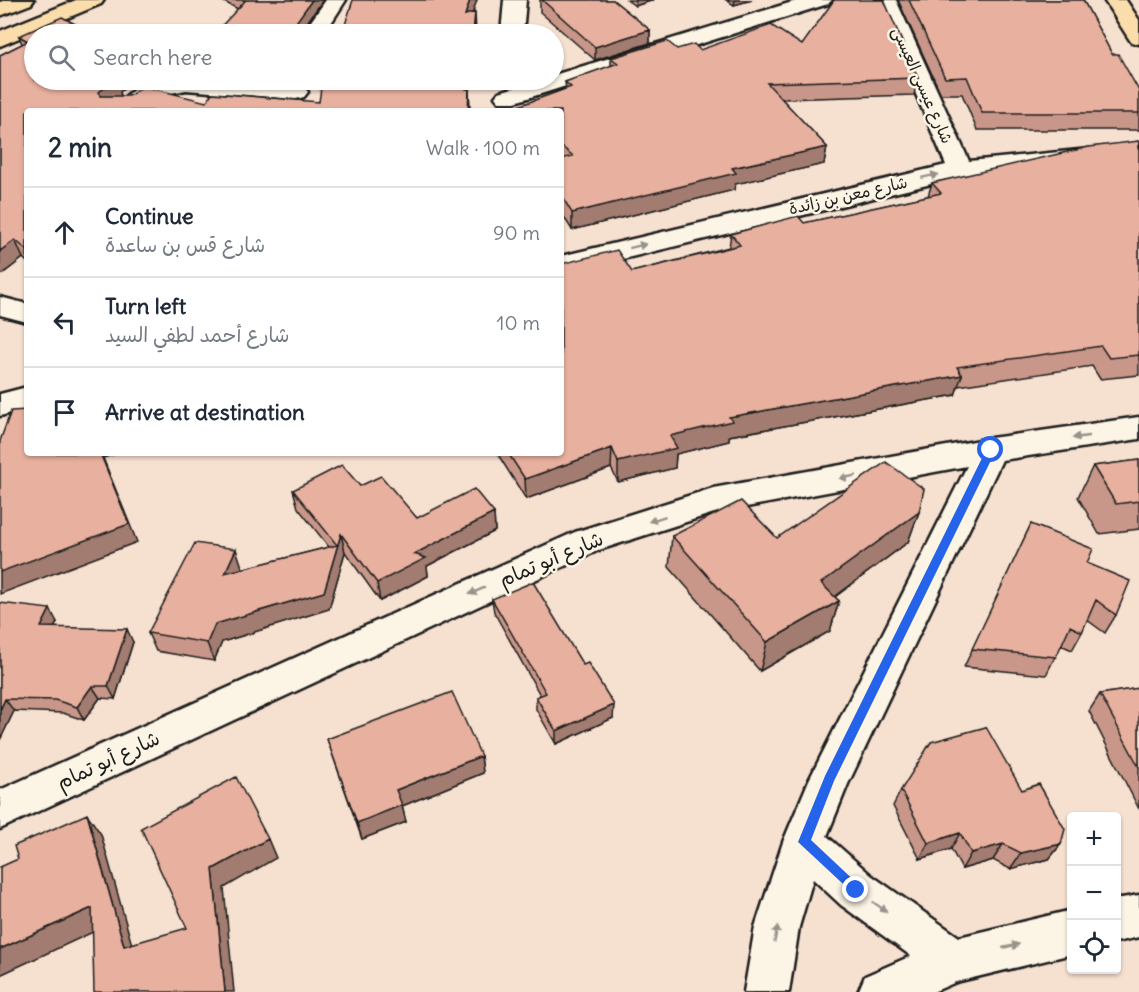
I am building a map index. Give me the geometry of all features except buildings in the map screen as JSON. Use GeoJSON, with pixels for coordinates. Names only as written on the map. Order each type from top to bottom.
{"type":"FeatureCollection","features":[{"type":"Feature","properties":{"kind":"main road"},"geometry":{"type":"LineString","coordinates":[[0,10],[24,0]]}},
{"type":"Feature","properties":{"kind":"main road"},"geometry":{"type":"LineString","coordinates":[[36,24],[94,0]]}},
{"type":"Feature","properties":{"kind":"main road"},"geometry":{"type":"LineString","coordinates":[[1115,0],[1139,37]]}},
{"type":"Feature","properties":{"kind":"main road"},"geometry":{"type":"LineString","coordinates":[[0,39],[24,29]]}},
{"type":"Feature","properties":{"kind":"street"},"geometry":{"type":"LineString","coordinates":[[320,24],[336,0]]}},
{"type":"Feature","properties":{"kind":"street"},"geometry":{"type":"LineString","coordinates":[[513,24],[515,0]]}},
{"type":"Feature","properties":{"kind":"street"},"geometry":{"type":"LineString","coordinates":[[564,79],[821,0]]}},
{"type":"Feature","properties":{"kind":"street","name":"شارع عيسى العيسى"},"geometry":{"type":"LineString","coordinates":[[886,0],[960,170]]}},
{"type":"Feature","properties":{"kind":"street"},"geometry":{"type":"LineString","coordinates":[[122,108],[152,90]]}},
{"type":"Feature","properties":{"kind":"street"},"geometry":{"type":"LineString","coordinates":[[256,90],[296,94]]}},
{"type":"Feature","properties":{"kind":"street"},"geometry":{"type":"LineString","coordinates":[[507,96],[527,90]]}},
{"type":"Feature","properties":{"kind":"street","name":"شارع معن بن زائدة"},"geometry":{"type":"LineString","coordinates":[[564,264],[960,170],[1139,151]]}},
{"type":"Feature","properties":{"kind":"street"},"geometry":{"type":"LineString","coordinates":[[0,306],[24,312]]}},
{"type":"Feature","properties":{"kind":"street"},"geometry":{"type":"LineString","coordinates":[[0,405],[24,399]]}},
{"type":"Feature","properties":{"kind":"street","name":"شارع أبو تمام"},"geometry":{"type":"LineString","coordinates":[[0,810],[587,541],[713,501],[991,450],[1139,428]]}},
{"type":"Feature","properties":{"kind":"street"},"geometry":{"type":"LineString","coordinates":[[766,992],[777,927],[804,842],[829,780],[991,450]]}},
{"type":"Feature","properties":{"kind":"street"},"geometry":{"type":"LineString","coordinates":[[804,842],[856,890],[954,960]]}},
{"type":"Feature","properties":{"kind":"street"},"geometry":{"type":"LineString","coordinates":[[1121,920],[1139,916]]}},
{"type":"Feature","properties":{"kind":"street"},"geometry":{"type":"LineString","coordinates":[[881,992],[954,960],[1067,933]]}},
{"type":"Feature","properties":{"kind":"route"},"geometry":{"type":"LineString","coordinates":[[856,890],[804,842],[829,780],[991,450]]}}]}
